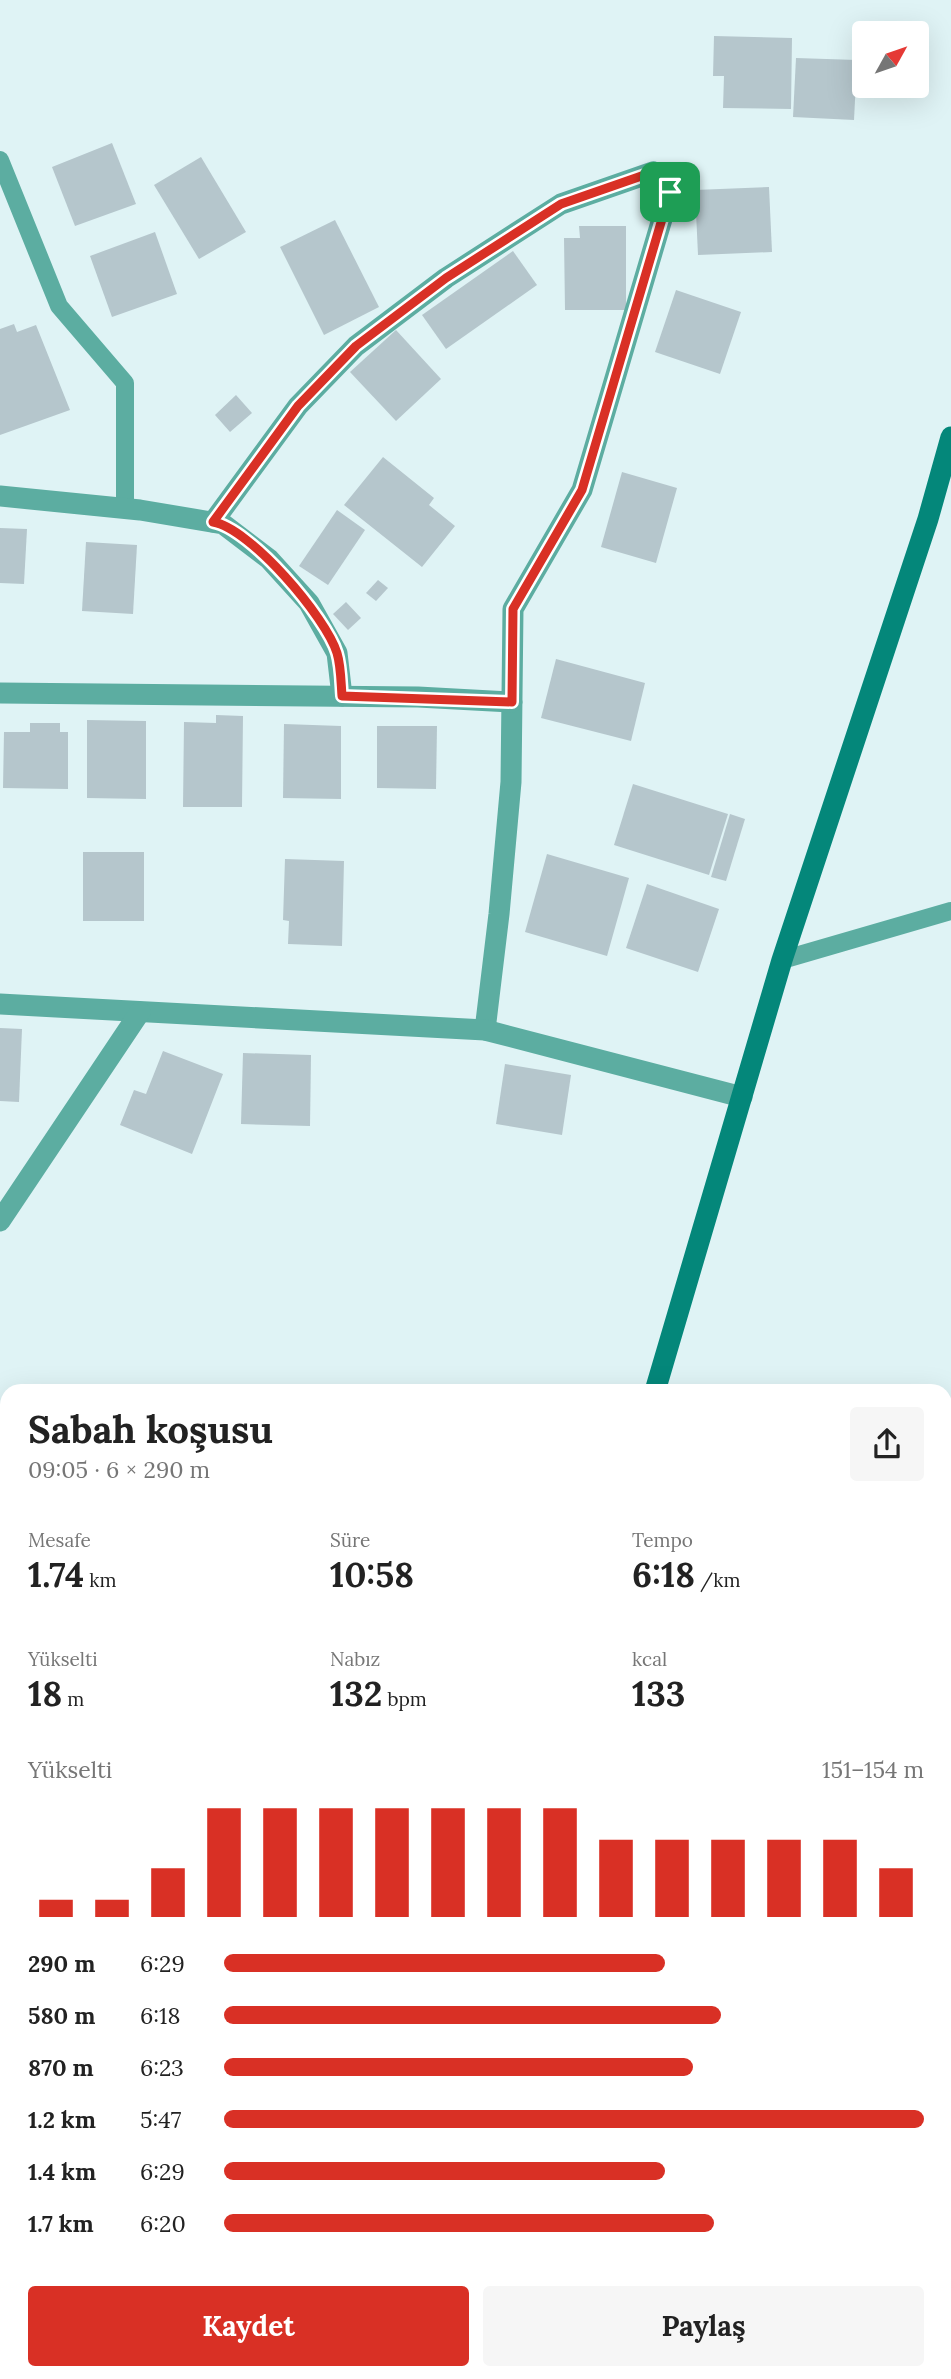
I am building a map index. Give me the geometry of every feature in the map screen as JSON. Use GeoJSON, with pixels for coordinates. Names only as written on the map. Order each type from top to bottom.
{"type":"FeatureCollection","features":[{"type":"Feature","properties":{"kind":"street"},"geometry":{"type":"LineString","coordinates":[[213,522],[298,406],[356,346],[446,278],[561,204],[653,172],[670,192],[582,490],[513,609],[511,782],[485,1030]]}},
{"type":"Feature","properties":{"kind":"street"},"geometry":{"type":"LineString","coordinates":[[657,1384],[782,960],[928,519],[951,437]]}},
{"type":"Feature","properties":{"kind":"street"},"geometry":{"type":"LineString","coordinates":[[0,496],[125,508],[223,524],[269,559],[309,603],[337,653],[342,696]]}},
{"type":"Feature","properties":{"kind":"street"},"geometry":{"type":"LineString","coordinates":[[0,693],[342,696],[512,702]]}},
{"type":"Feature","properties":{"kind":"street"},"geometry":{"type":"LineString","coordinates":[[0,1004],[485,1030],[742,1097]]}},
{"type":"Feature","properties":{"kind":"street"},"geometry":{"type":"LineString","coordinates":[[0,1221],[140,1012]]}},
{"type":"Feature","properties":{"kind":"lane"},"geometry":{"type":"LineString","coordinates":[[0,160],[59,306],[125,383],[125,508]]}},
{"type":"Feature","properties":{"kind":"lane"},"geometry":{"type":"LineString","coordinates":[[782,960],[951,911]]}},
{"type":"Feature","properties":{"kind":"building"},"geometry":{"type":"Polygon","coordinates":[[[714,36],[792,38],[791,109],[723,108],[724,76],[713,76],[714,36]]]}},
{"type":"Feature","properties":{"kind":"building"},"geometry":{"type":"Polygon","coordinates":[[[796,58],[852,60],[854,120],[793,117],[796,58]]]}},
{"type":"Feature","properties":{"kind":"building"},"geometry":{"type":"Polygon","coordinates":[[[112,143],[136,204],[75,226],[52,167],[112,143]]]}},
{"type":"Feature","properties":{"kind":"building"},"geometry":{"type":"Polygon","coordinates":[[[201,157],[246,232],[199,259],[154,185],[201,157]]]}},
{"type":"Feature","properties":{"kind":"building"},"geometry":{"type":"Polygon","coordinates":[[[769,187],[772,252],[698,255],[695,190],[769,187]]]}},
{"type":"Feature","properties":{"kind":"building"},"geometry":{"type":"Polygon","coordinates":[[[335,220],[379,307],[324,335],[280,247],[335,220]]]}},
{"type":"Feature","properties":{"kind":"building"},"geometry":{"type":"Polygon","coordinates":[[[579,226],[626,226],[626,310],[565,310],[564,238],[580,238],[579,226]]]}},
{"type":"Feature","properties":{"kind":"building"},"geometry":{"type":"Polygon","coordinates":[[[155,232],[177,294],[112,317],[90,256],[155,232]]]}},
{"type":"Feature","properties":{"kind":"building"},"geometry":{"type":"Polygon","coordinates":[[[513,251],[537,285],[446,349],[422,315],[513,251]]]}},
{"type":"Feature","properties":{"kind":"building"},"geometry":{"type":"Polygon","coordinates":[[[676,290],[741,312],[720,374],[655,352],[676,290]]]}},
{"type":"Feature","properties":{"kind":"building"},"geometry":{"type":"Polygon","coordinates":[[[14,324],[17,332],[36,325],[70,410],[0,435],[0,329],[14,324]]]}},
{"type":"Feature","properties":{"kind":"building"},"geometry":{"type":"Polygon","coordinates":[[[396,330],[441,379],[396,421],[350,372],[396,330]]]}},
{"type":"Feature","properties":{"kind":"building"},"geometry":{"type":"Polygon","coordinates":[[[236,395],[252,413],[230,432],[215,415],[236,395]]]}},
{"type":"Feature","properties":{"kind":"building"},"geometry":{"type":"Polygon","coordinates":[[[383,457],[434,498],[429,505],[455,526],[422,567],[344,505],[383,457]]]}},
{"type":"Feature","properties":{"kind":"building"},"geometry":{"type":"Polygon","coordinates":[[[622,472],[677,488],[656,563],[601,547],[622,472]]]}},
{"type":"Feature","properties":{"kind":"building"},"geometry":{"type":"Polygon","coordinates":[[[337,510],[365,530],[328,585],[299,566],[337,510]]]}},
{"type":"Feature","properties":{"kind":"building"},"geometry":{"type":"Polygon","coordinates":[[[0,528],[27,529],[24,584],[0,583],[0,528]]]}},
{"type":"Feature","properties":{"kind":"building"},"geometry":{"type":"Polygon","coordinates":[[[86,542],[137,545],[133,614],[82,611],[86,542]]]}},
{"type":"Feature","properties":{"kind":"building"},"geometry":{"type":"Polygon","coordinates":[[[378,580],[388,588],[376,601],[366,593],[378,580]]]}},
{"type":"Feature","properties":{"kind":"building"},"geometry":{"type":"Polygon","coordinates":[[[346,602],[361,618],[348,630],[333,614],[346,602]]]}},
{"type":"Feature","properties":{"kind":"building"},"geometry":{"type":"Polygon","coordinates":[[[556,659],[645,683],[631,741],[541,718],[556,659]]]}},
{"type":"Feature","properties":{"kind":"building"},"geometry":{"type":"Polygon","coordinates":[[[216,715],[243,716],[242,807],[183,807],[184,722],[216,723],[216,715]]]}},
{"type":"Feature","properties":{"kind":"building"},"geometry":{"type":"Polygon","coordinates":[[[87,720],[146,721],[146,799],[87,798],[87,720]]]}},
{"type":"Feature","properties":{"kind":"building"},"geometry":{"type":"Polygon","coordinates":[[[30,723],[60,723],[60,732],[68,732],[68,789],[3,788],[4,732],[30,732],[30,723]]]}},
{"type":"Feature","properties":{"kind":"building"},"geometry":{"type":"Polygon","coordinates":[[[284,724],[341,726],[341,799],[283,798],[284,724]]]}},
{"type":"Feature","properties":{"kind":"building"},"geometry":{"type":"Polygon","coordinates":[[[377,726],[437,726],[436,789],[377,788],[377,726]]]}},
{"type":"Feature","properties":{"kind":"building"},"geometry":{"type":"Polygon","coordinates":[[[633,784],[728,814],[709,875],[614,845],[633,784]]]}},
{"type":"Feature","properties":{"kind":"building"},"geometry":{"type":"Polygon","coordinates":[[[730,814],[745,819],[726,881],[711,877],[730,814]]]}},
{"type":"Feature","properties":{"kind":"building"},"geometry":{"type":"Polygon","coordinates":[[[83,852],[144,852],[144,921],[83,921],[83,852]]]}},
{"type":"Feature","properties":{"kind":"building"},"geometry":{"type":"Polygon","coordinates":[[[547,854],[629,878],[607,956],[525,932],[547,854]]]}},
{"type":"Feature","properties":{"kind":"building"},"geometry":{"type":"Polygon","coordinates":[[[285,859],[344,861],[342,946],[288,944],[289,921],[283,920],[285,859]]]}},
{"type":"Feature","properties":{"kind":"building"},"geometry":{"type":"Polygon","coordinates":[[[647,884],[719,909],[698,972],[626,948],[647,884]]]}},
{"type":"Feature","properties":{"kind":"building"},"geometry":{"type":"Polygon","coordinates":[[[0,1028],[22,1029],[19,1102],[0,1101],[0,1028]]]}},
{"type":"Feature","properties":{"kind":"building"},"geometry":{"type":"Polygon","coordinates":[[[163,1051],[223,1074],[192,1154],[120,1125],[134,1090],[146,1094],[163,1051]]]}},
{"type":"Feature","properties":{"kind":"building"},"geometry":{"type":"Polygon","coordinates":[[[243,1053],[311,1055],[310,1126],[241,1124],[243,1053]]]}},
{"type":"Feature","properties":{"kind":"building"},"geometry":{"type":"Polygon","coordinates":[[[505,1064],[571,1075],[562,1135],[496,1124],[505,1064]]]}},
{"type":"Feature","properties":{"kind":"route"},"geometry":{"type":"LineString","coordinates":[[653,172],[670,192],[582,490],[513,609],[512,702],[342,696],[337,653],[309,603],[269,559],[223,524],[213,522],[298,406],[356,346],[446,278],[561,204],[653,172]]}}]}
